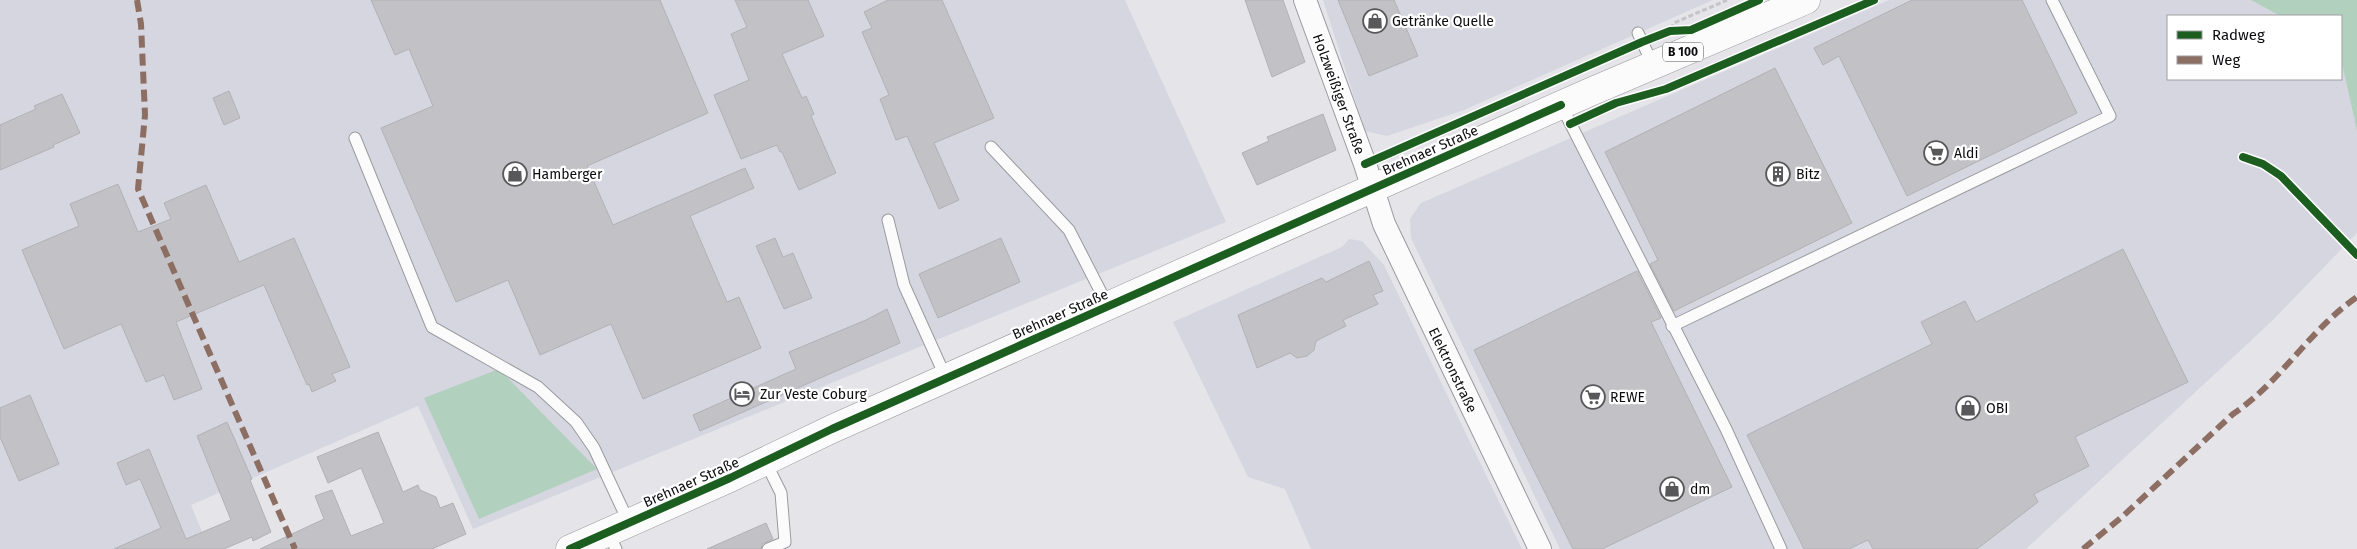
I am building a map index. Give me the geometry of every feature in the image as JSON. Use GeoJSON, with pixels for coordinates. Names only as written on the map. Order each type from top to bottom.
{"type":"FeatureCollection","features":[{"type":"Feature","properties":{"kind":"main road","name":"Brehnaer Straße"},"geometry":{"type":"LineString","coordinates":[[570,549],[618,535],[832,428],[1653,65],[1806,0]]}},
{"type":"Feature","properties":{"kind":"street","name":"Holzweißiger Straße"},"geometry":{"type":"LineString","coordinates":[[1305,0],[1373,189]]}},
{"type":"Feature","properties":{"kind":"street","name":"Elektronstraße"},"geometry":{"type":"LineString","coordinates":[[1373,189],[1391,241],[1540,549]]}},
{"type":"Feature","properties":{"kind":"lane"},"geometry":{"type":"LineString","coordinates":[[1672,326],[2110,116],[2052,0]]}},
{"type":"Feature","properties":{"kind":"lane"},"geometry":{"type":"LineString","coordinates":[[1638,33],[1653,65]]}},
{"type":"Feature","properties":{"kind":"lane"},"geometry":{"type":"LineString","coordinates":[[1561,106],[1726,429],[1781,549]]}},
{"type":"Feature","properties":{"kind":"lane"},"geometry":{"type":"LineString","coordinates":[[355,138],[432,327],[538,387],[576,422],[594,448],[618,535]]}},
{"type":"Feature","properties":{"kind":"lane"},"geometry":{"type":"LineString","coordinates":[[992,147],[1069,230],[1108,306]]}},
{"type":"Feature","properties":{"kind":"lane"},"geometry":{"type":"LineString","coordinates":[[888,220],[904,285],[946,378]]}},
{"type":"Feature","properties":{"kind":"lane"},"geometry":{"type":"LineString","coordinates":[[765,461],[781,493],[785,542],[768,549]]}},
{"type":"Feature","properties":{"kind":"path"},"geometry":{"type":"LineString","coordinates":[[1674,31],[1674,23],[1727,0]]}},
{"type":"Feature","properties":{"kind":"shaded area"},"geometry":{"type":"Polygon","coordinates":[[[0,0],[1125,0],[1226,222],[473,529],[418,406],[191,505],[209,549],[0,549],[0,0]]]}},
{"type":"Feature","properties":{"kind":"shaded area"},"geometry":{"type":"Polygon","coordinates":[[[1323,0],[1713,0],[1464,110],[1387,136],[1365,131],[1323,0]]]}},
{"type":"Feature","properties":{"kind":"shaded area"},"geometry":{"type":"Polygon","coordinates":[[[1889,0],[2251,0],[2278,15],[2167,15],[2167,80],[2342,80],[2342,64],[2357,131],[2357,233],[2271,322],[2026,549],[1560,549],[1411,238],[1410,219],[1421,203],[1889,0]]]}},
{"type":"Feature","properties":{"kind":"shaded area"},"geometry":{"type":"Polygon","coordinates":[[[1349,239],[1362,241],[1384,265],[1522,549],[1311,549],[1285,489],[1248,477],[1173,322],[1342,247],[1349,239]]]}},
{"type":"Feature","properties":{"kind":"green space"},"geometry":{"type":"Polygon","coordinates":[[[2251,0],[2357,0],[2357,131],[2342,64],[2342,15],[2278,15],[2251,0]]]}},
{"type":"Feature","properties":{"kind":"green space"},"geometry":{"type":"Polygon","coordinates":[[[499,369],[597,469],[479,519],[424,398],[499,369]]]}},
{"type":"Feature","properties":{"kind":"building"},"geometry":{"type":"Polygon","coordinates":[[[371,0],[660,0],[708,113],[587,166],[613,225],[745,168],[754,188],[690,216],[727,302],[739,297],[761,348],[643,399],[611,324],[540,355],[508,280],[456,302],[381,128],[433,106],[409,49],[395,55],[371,0]]]}},
{"type":"Feature","properties":{"kind":"building"},"geometry":{"type":"Polygon","coordinates":[[[735,0],[808,0],[824,36],[782,54],[802,98],[806,96],[814,114],[811,116],[836,173],[799,190],[777,145],[741,159],[714,95],[749,80],[731,34],[747,27],[735,0]]]}},
{"type":"Feature","properties":{"kind":"building"},"geometry":{"type":"Polygon","coordinates":[[[888,0],[942,0],[994,118],[934,143],[959,200],[939,209],[907,136],[896,140],[880,99],[889,95],[862,32],[872,28],[864,12],[888,0]]]}},
{"type":"Feature","properties":{"kind":"building"},"geometry":{"type":"Polygon","coordinates":[[[1245,0],[1283,0],[1305,62],[1272,77],[1245,0]]]}},
{"type":"Feature","properties":{"kind":"building","name":"Getränke Quelle"},"geometry":{"type":"Polygon","coordinates":[[[1338,0],[1394,0],[1418,56],[1369,76],[1338,0]]]}},
{"type":"Feature","properties":{"kind":"building"},"geometry":{"type":"Polygon","coordinates":[[[1912,0],[2022,0],[2077,113],[1907,196],[1839,56],[1823,65],[1814,48],[1912,0]]]}},
{"type":"Feature","properties":{"kind":"building"},"geometry":{"type":"Polygon","coordinates":[[[1775,68],[1852,223],[1674,311],[1650,264],[1658,260],[1605,152],[1775,68]]]}},
{"type":"Feature","properties":{"kind":"building"},"geometry":{"type":"Polygon","coordinates":[[[229,91],[240,118],[224,125],[213,98],[229,91]]]}},
{"type":"Feature","properties":{"kind":"building"},"geometry":{"type":"Polygon","coordinates":[[[62,94],[80,133],[53,145],[54,147],[0,170],[0,125],[36,109],[34,106],[62,94]]]}},
{"type":"Feature","properties":{"kind":"building"},"geometry":{"type":"Polygon","coordinates":[[[1323,114],[1336,150],[1257,185],[1242,153],[1269,141],[1267,137],[1323,114]]]}},
{"type":"Feature","properties":{"kind":"building"},"geometry":{"type":"Polygon","coordinates":[[[118,184],[138,232],[171,219],[164,203],[206,185],[239,262],[294,238],[350,367],[332,374],[336,381],[312,392],[309,384],[307,385],[264,285],[176,322],[202,389],[174,400],[164,375],[146,382],[121,324],[64,349],[22,250],[79,226],[70,204],[118,184]]]}},
{"type":"Feature","properties":{"kind":"building"},"geometry":{"type":"Polygon","coordinates":[[[775,238],[783,257],[793,253],[812,298],[784,309],[756,246],[775,238]]]}},
{"type":"Feature","properties":{"kind":"building"},"geometry":{"type":"Polygon","coordinates":[[[1001,238],[1020,282],[938,318],[919,274],[1001,238]]]}},
{"type":"Feature","properties":{"kind":"building","name":"OBI"},"geometry":{"type":"Polygon","coordinates":[[[2123,249],[2188,382],[2075,437],[2089,466],[2034,494],[2038,502],[1977,549],[1873,549],[1868,540],[1849,549],[1804,549],[1747,435],[1932,344],[1921,322],[1965,301],[1976,322],[2123,249]]]}},
{"type":"Feature","properties":{"kind":"building"},"geometry":{"type":"Polygon","coordinates":[[[1369,261],[1383,291],[1373,295],[1378,304],[1343,320],[1346,326],[1316,341],[1314,350],[1307,356],[1297,358],[1290,353],[1257,368],[1238,315],[1322,278],[1326,282],[1369,261]]]}},
{"type":"Feature","properties":{"kind":"building","name":"REWE"},"geometry":{"type":"Polygon","coordinates":[[[1637,271],[1661,318],[1651,322],[1732,487],[1602,549],[1573,549],[1474,350],[1637,271]]]}},
{"type":"Feature","properties":{"kind":"building"},"geometry":{"type":"Polygon","coordinates":[[[887,309],[900,343],[700,431],[693,415],[796,369],[789,352],[866,320],[887,309]]]}},
{"type":"Feature","properties":{"kind":"building"},"geometry":{"type":"Polygon","coordinates":[[[30,395],[59,464],[19,481],[0,437],[0,408],[30,395]]]}},
{"type":"Feature","properties":{"kind":"building"},"geometry":{"type":"Polygon","coordinates":[[[227,422],[252,479],[250,480],[271,532],[253,541],[252,537],[224,549],[114,549],[161,528],[140,479],[126,485],[117,463],[149,449],[186,539],[231,520],[197,436],[227,422]]]}},
{"type":"Feature","properties":{"kind":"building"},"geometry":{"type":"Polygon","coordinates":[[[378,432],[403,492],[418,485],[420,490],[436,497],[440,508],[453,503],[466,534],[432,549],[260,549],[324,519],[315,496],[332,490],[351,536],[384,523],[361,468],[328,483],[317,457],[378,432]]]}},
{"type":"Feature","properties":{"kind":"building"},"geometry":{"type":"Polygon","coordinates":[[[766,523],[773,539],[762,544],[761,549],[707,549],[766,523]]]}},
{"type":"Feature","properties":{"kind":"marked path"},"geometry":{"type":"LineString","coordinates":[[137,0],[141,24],[145,115],[138,189],[295,549]]}},
{"type":"Feature","properties":{"kind":"marked path"},"geometry":{"type":"LineString","coordinates":[[2083,549],[2122,517],[2233,414],[2266,387],[2325,324],[2357,297]]}},
{"type":"Feature","properties":{"kind":"cycle path"},"geometry":{"type":"LineString","coordinates":[[1365,164],[1642,42],[1670,31],[1691,30],[1759,0]]}},
{"type":"Feature","properties":{"kind":"cycle path"},"geometry":{"type":"LineString","coordinates":[[1570,124],[1616,103],[1666,89],[1874,0]]}},
{"type":"Feature","properties":{"kind":"cycle path"},"geometry":{"type":"LineString","coordinates":[[570,549],[730,478],[832,429],[1561,105]]}},
{"type":"Feature","properties":{"kind":"cycle path"},"geometry":{"type":"LineString","coordinates":[[2243,157],[2263,164],[2281,176],[2357,255]]}},
{"type":"Feature","properties":{"kind":"place","name":"Getränke Quelle"},"geometry":{"type":"Point","coordinates":[1375,21]}},
{"type":"Feature","properties":{"kind":"place","name":"Aldi"},"geometry":{"type":"Point","coordinates":[1936,153]}},
{"type":"Feature","properties":{"kind":"place","name":"Hamberger"},"geometry":{"type":"Point","coordinates":[515,174]}},
{"type":"Feature","properties":{"kind":"place","name":"Bitz"},"geometry":{"type":"Point","coordinates":[1778,174]}},
{"type":"Feature","properties":{"kind":"place","name":"Zur Veste Coburg"},"geometry":{"type":"Point","coordinates":[742,394]}},
{"type":"Feature","properties":{"kind":"place","name":"REWE"},"geometry":{"type":"Point","coordinates":[1593,397]}},
{"type":"Feature","properties":{"kind":"place","name":"OBI"},"geometry":{"type":"Point","coordinates":[1968,408]}},
{"type":"Feature","properties":{"kind":"place","name":"dm"},"geometry":{"type":"Point","coordinates":[1672,489]}}]}
